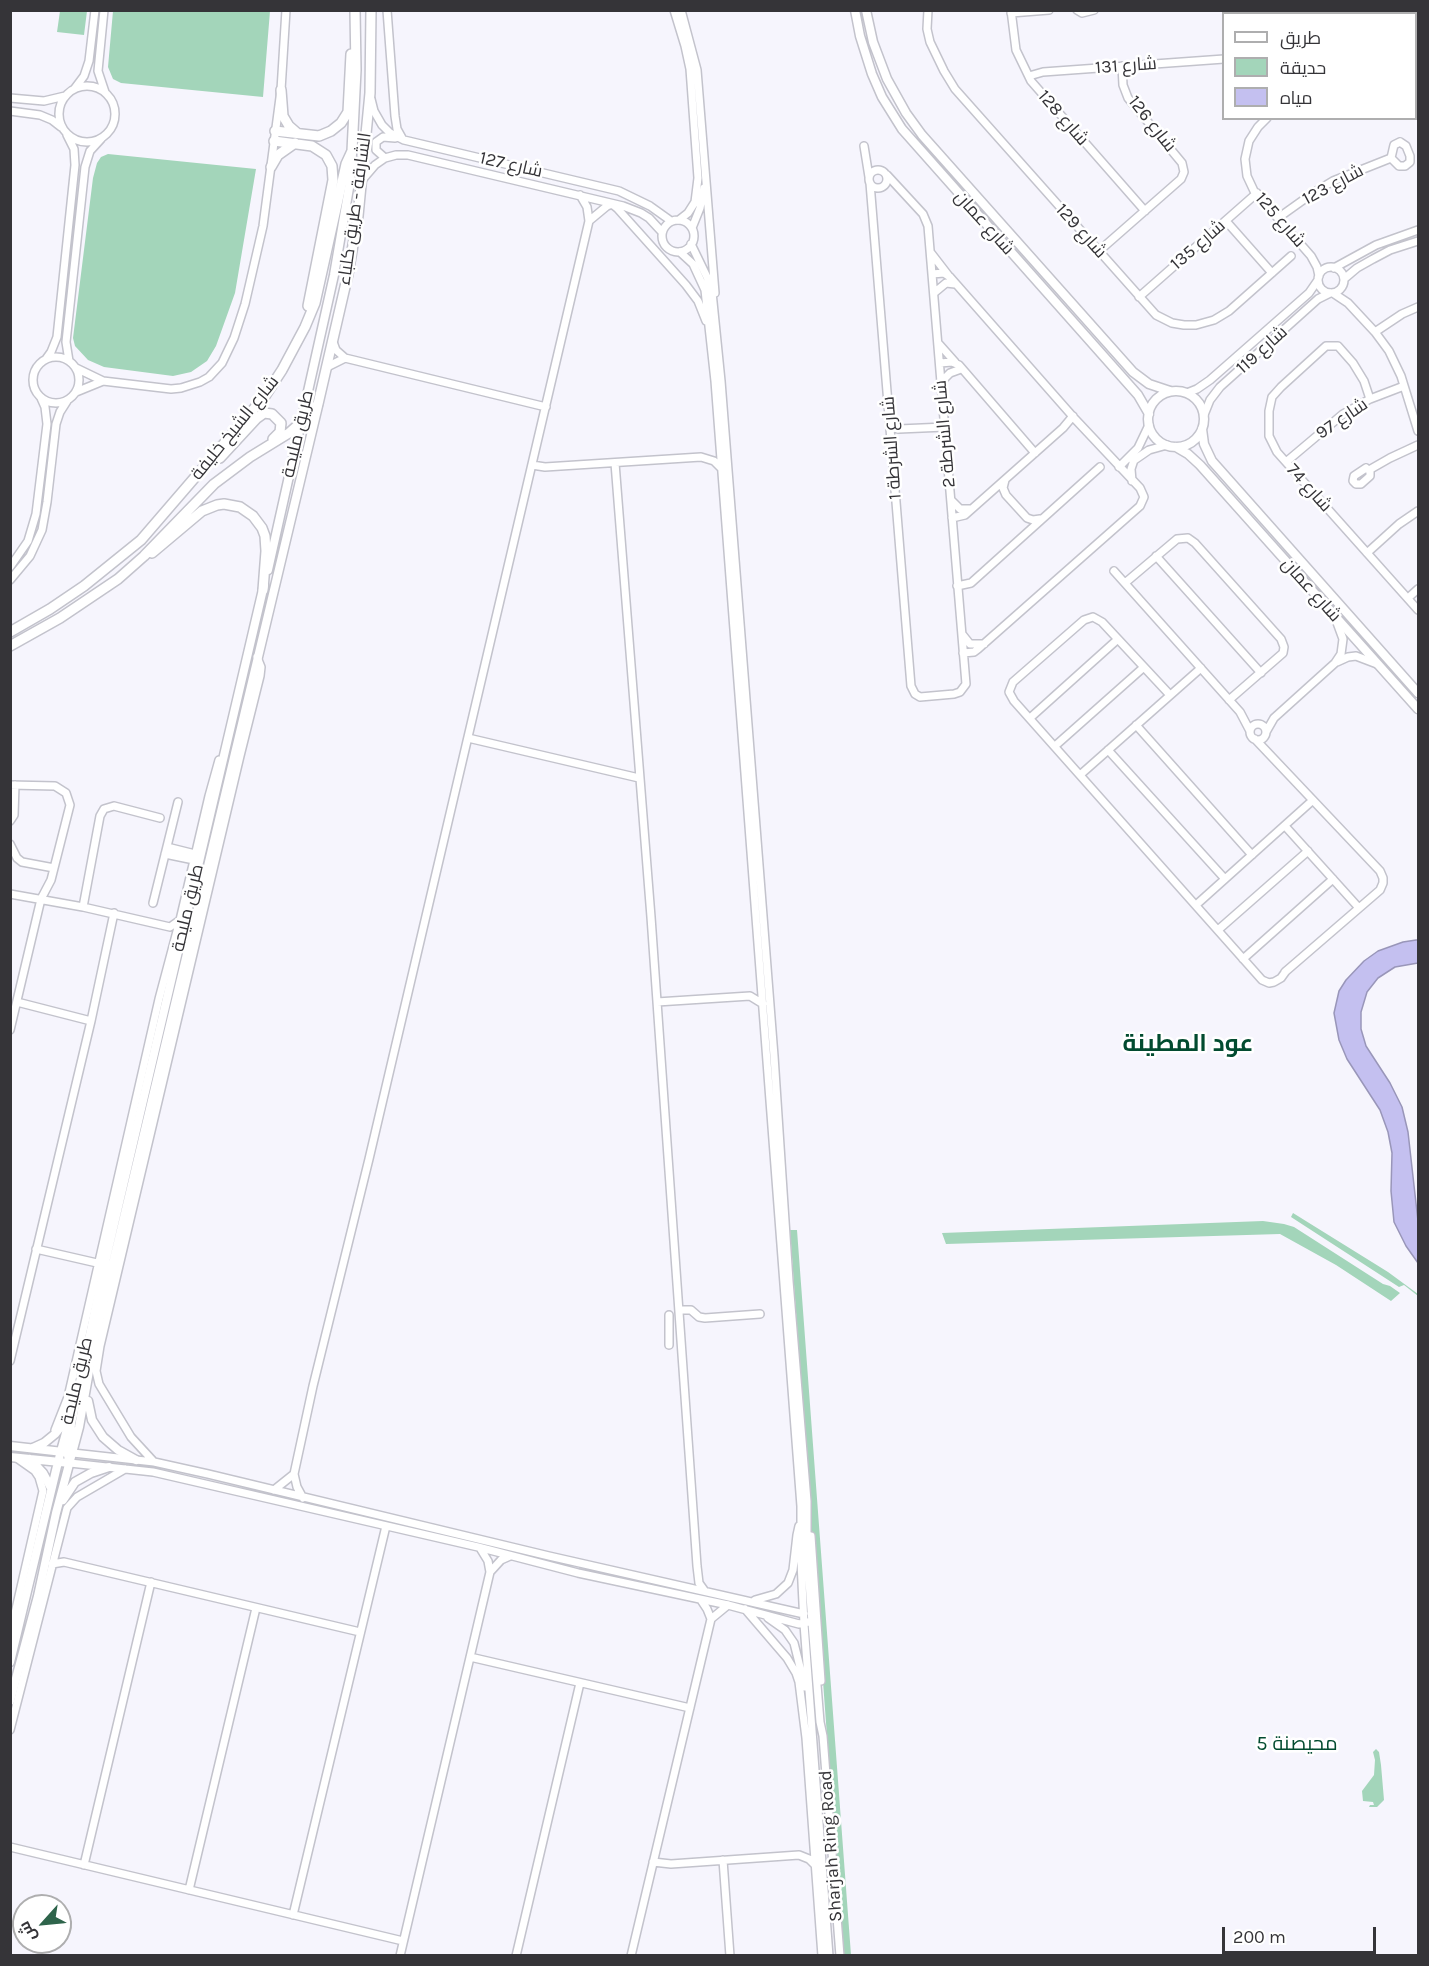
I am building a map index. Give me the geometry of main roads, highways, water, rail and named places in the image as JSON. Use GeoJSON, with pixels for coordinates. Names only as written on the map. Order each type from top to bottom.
{"type":"FeatureCollection","features":[{"type":"Feature","properties":{"kind":"highway"},"geometry":{"type":"LineString","coordinates":[[279,137],[297,138],[325,134],[337,128],[345,118],[348,112],[352,37],[356,22],[355,10]]}},
{"type":"Feature","properties":{"kind":"highway","name":"الشارقة - طريق كلباء"},"geometry":{"type":"LineString","coordinates":[[318,404],[353,245],[363,179],[370,93],[371,10]]}},
{"type":"Feature","properties":{"kind":"highway","name":"شارع الشيخ خليفة"},"geometry":{"type":"LineString","coordinates":[[10,632],[67,598],[112,566],[141,540],[265,396],[277,378],[305,327],[315,303],[344,174],[352,151],[356,22]]}},
{"type":"Feature","properties":{"kind":"highway"},"geometry":{"type":"LineString","coordinates":[[281,90],[282,109],[286,121],[297,138],[322,151],[329,160],[333,173],[310,296],[296,343]]}},
{"type":"Feature","properties":{"kind":"highway"},"geometry":{"type":"LineString","coordinates":[[271,167],[278,155],[297,138]]}},
{"type":"Feature","properties":{"kind":"highway","name":"شارع الشيخ خليفة"},"geometry":{"type":"LineString","coordinates":[[10,646],[60,618],[117,579],[144,556],[203,494],[250,457],[300,424],[318,404]]}},
{"type":"Feature","properties":{"kind":"highway"},"geometry":{"type":"LineString","coordinates":[[172,505],[181,500],[260,415],[272,414],[281,423],[280,432],[250,457]]}},
{"type":"Feature","properties":{"kind":"highway"},"geometry":{"type":"LineString","coordinates":[[144,556],[158,549],[202,511],[217,505],[240,507],[258,522],[265,536],[263,590]]}},
{"type":"Feature","properties":{"kind":"main road","name":"شارع عمان"},"geometry":{"type":"LineString","coordinates":[[855,10],[860,36],[872,74],[885,103],[902,129],[1138,395],[1149,414]]}},
{"type":"Feature","properties":{"kind":"main road","name":"شارع عمان"},"geometry":{"type":"LineString","coordinates":[[866,10],[873,42],[887,79],[906,113],[922,135],[1137,375],[1154,387],[1170,391]]}},
{"type":"Feature","properties":{"kind":"main road","name":"طريق مليحة"},"geometry":{"type":"LineString","coordinates":[[70,1415],[80,1382],[95,1304],[263,590],[334,274],[350,182],[352,151]]}},
{"type":"Feature","properties":{"kind":"main road"},"geometry":{"type":"LineString","coordinates":[[1170,391],[1187,393],[1196,400],[1204,415],[1202,429],[1195,440],[1183,446],[1171,446],[1157,439],[1149,424],[1149,414],[1154,402],[1170,391]]}},
{"type":"Feature","properties":{"kind":"main road","name":"طريق مليحة"},"geometry":{"type":"LineString","coordinates":[[10,1701],[43,1587],[64,1462],[87,1392],[94,1343],[117,1261],[199,917],[257,656],[318,404]]}},
{"type":"Feature","properties":{"kind":"main road","name":"شارع عمان"},"geometry":{"type":"LineString","coordinates":[[1202,429],[1204,444],[1212,461],[1419,693]]}},
{"type":"Feature","properties":{"kind":"main road","name":"شارع عمان"},"geometry":{"type":"LineString","coordinates":[[1171,446],[1197,461],[1419,710]]}},
{"type":"Feature","properties":{"kind":"main road"},"geometry":{"type":"LineString","coordinates":[[159,999],[164,1009]]}},
{"type":"Feature","properties":{"kind":"main road"},"geometry":{"type":"LineString","coordinates":[[141,1081],[150,1072]]}},
{"type":"Feature","properties":{"kind":"main road"},"geometry":{"type":"LineString","coordinates":[[87,1392],[92,1420],[103,1437],[136,1460]]}},
{"type":"Feature","properties":{"kind":"main road"},"geometry":{"type":"LineString","coordinates":[[32,1449],[51,1437],[70,1415]]}},
{"type":"Feature","properties":{"kind":"main road"},"geometry":{"type":"LineString","coordinates":[[10,1446],[67,1452],[71,1430],[70,1415]]}},
{"type":"Feature","properties":{"kind":"main road"},"geometry":{"type":"LineString","coordinates":[[12,1457],[64,1462],[45,1552],[48,1562]]}},
{"type":"Feature","properties":{"kind":"main road"},"geometry":{"type":"LineString","coordinates":[[29,1459],[44,1473],[51,1488]]}},
{"type":"Feature","properties":{"kind":"main road","name":"طريق مليحة"},"geometry":{"type":"LineString","coordinates":[[10,1662],[51,1488],[64,1462]]}},
{"type":"Feature","properties":{"kind":"main road"},"geometry":{"type":"LineString","coordinates":[[56,1514],[68,1490],[75,1482],[109,1467]]}},
{"type":"Feature","properties":{"kind":"water"},"geometry":{"type":"Polygon","coordinates":[[[1418,940],[1418,963],[1395,967],[1378,978],[1367,992],[1361,1012],[1361,1029],[1366,1046],[1390,1083],[1402,1107],[1408,1132],[1418,1221],[1418,1263],[1394,1222],[1391,1191],[1392,1153],[1388,1132],[1380,1110],[1347,1059],[1339,1040],[1334,1013],[1339,991],[1364,961],[1378,951],[1403,942],[1418,940]]]}},
{"type":"Feature","properties":{"kind":"district","name":"عود المطينة"},"geometry":{"type":"Point","coordinates":[1188,1044]}},
{"type":"Feature","properties":{"kind":"district","name":"محيصنة 5"},"geometry":{"type":"Point","coordinates":[1297,1744]}}]}
